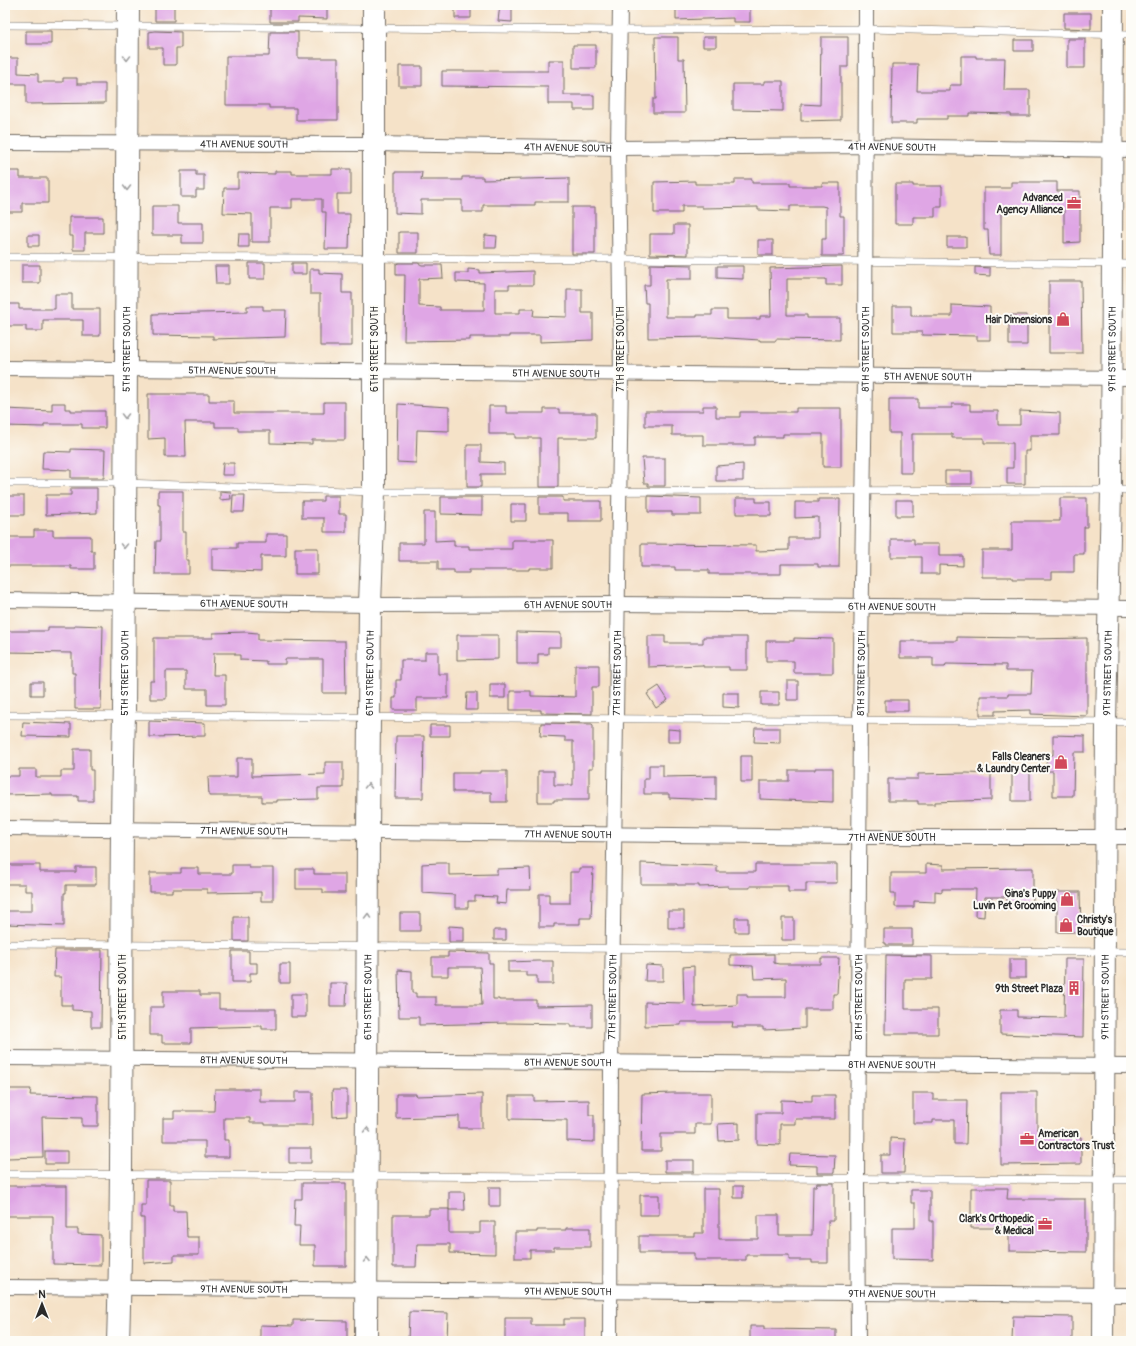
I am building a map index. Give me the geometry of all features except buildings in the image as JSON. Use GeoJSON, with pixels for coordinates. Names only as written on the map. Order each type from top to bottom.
{"type":"FeatureCollection","features":[{"type":"Feature","properties":{"kind":"main road","name":"6TH STREET SOUTH"},"geometry":{"type":"LineString","coordinates":[[366,1341],[370,605],[374,492],[375,372],[373,144],[374,5]]}},
{"type":"Feature","properties":{"kind":"main road","name":"9TH STREET SOUTH"},"geometry":{"type":"LineString","coordinates":[[1102,1341],[1106,722],[1111,490],[1111,378],[1121,264],[1122,35],[1113,5]]}},
{"type":"Feature","properties":{"kind":"main road","name":"5TH STREET SOUTH"},"geometry":{"type":"LineString","coordinates":[[118,1341],[123,1174],[121,829],[124,716],[123,600],[128,15]]}},
{"type":"Feature","properties":{"kind":"street","name":"7TH STREET SOUTH"},"geometry":{"type":"LineString","coordinates":[[610,1341],[618,490],[621,374],[618,148],[620,5]]}},
{"type":"Feature","properties":{"kind":"street","name":"8TH STREET SOUTH"},"geometry":{"type":"LineString","coordinates":[[858,1341],[857,1178],[861,606],[865,376],[866,5]]}},
{"type":"Feature","properties":{"kind":"street","name":"4TH AVENUE SOUTH"},"geometry":{"type":"LineString","coordinates":[[5,143],[373,144],[618,148],[865,146],[1121,150]]}},
{"type":"Feature","properties":{"kind":"street","name":"5TH AVENUE SOUTH"},"geometry":{"type":"LineString","coordinates":[[5,368],[125,371],[1131,378]]}},
{"type":"Feature","properties":{"kind":"street","name":"6TH AVENUE SOUTH"},"geometry":{"type":"LineString","coordinates":[[5,600],[123,600],[370,605],[618,604],[1131,608]]}},
{"type":"Feature","properties":{"kind":"street","name":"7TH AVENUE SOUTH"},"geometry":{"type":"LineString","coordinates":[[5,828],[860,837],[1131,836]]}},
{"type":"Feature","properties":{"kind":"street","name":"8TH AVENUE SOUTH"},"geometry":{"type":"LineString","coordinates":[[5,1058],[612,1061],[1131,1066]]}},
{"type":"Feature","properties":{"kind":"street","name":"9TH AVENUE SOUTH"},"geometry":{"type":"LineString","coordinates":[[5,1287],[1131,1295]]}},
{"type":"Feature","properties":{"kind":"lane"},"geometry":{"type":"LineString","coordinates":[[5,25],[128,15],[374,28],[620,30],[866,29],[1122,35]]}},
{"type":"Feature","properties":{"kind":"lane"},"geometry":{"type":"LineString","coordinates":[[5,257],[619,259],[1121,264]]}},
{"type":"Feature","properties":{"kind":"lane"},"geometry":{"type":"LineString","coordinates":[[5,483],[125,483],[374,492],[618,490],[1131,490]]}},
{"type":"Feature","properties":{"kind":"lane"},"geometry":{"type":"LineString","coordinates":[[5,715],[1131,722]]}},
{"type":"Feature","properties":{"kind":"lane"},"geometry":{"type":"LineString","coordinates":[[5,944],[368,948],[613,948],[1131,952]]}},
{"type":"Feature","properties":{"kind":"lane"},"geometry":{"type":"LineString","coordinates":[[5,1174],[1131,1180]]}},
{"type":"Feature","properties":{"kind":"place","name":"Advanced Agency Alliance"},"geometry":{"type":"Point","coordinates":[1074,203]}},
{"type":"Feature","properties":{"kind":"place","name":"Hair Dimensions"},"geometry":{"type":"Point","coordinates":[1063,319]}},
{"type":"Feature","properties":{"kind":"place","name":"Falls Cleaners & Laundry Center"},"geometry":{"type":"Point","coordinates":[1061,762]}},
{"type":"Feature","properties":{"kind":"place","name":"Gina's Puppy Luvin Pet Grooming"},"geometry":{"type":"Point","coordinates":[1067,899]}},
{"type":"Feature","properties":{"kind":"place","name":"Christy's Boutique"},"geometry":{"type":"Point","coordinates":[1066,925]}},
{"type":"Feature","properties":{"kind":"place","name":"9th Street Plaza"},"geometry":{"type":"Point","coordinates":[1074,988]}},
{"type":"Feature","properties":{"kind":"place","name":"American Contractors Trust"},"geometry":{"type":"Point","coordinates":[1027,1139]}},
{"type":"Feature","properties":{"kind":"place","name":"Clark's Orthopedic & Medical"},"geometry":{"type":"Point","coordinates":[1045,1224]}}]}
